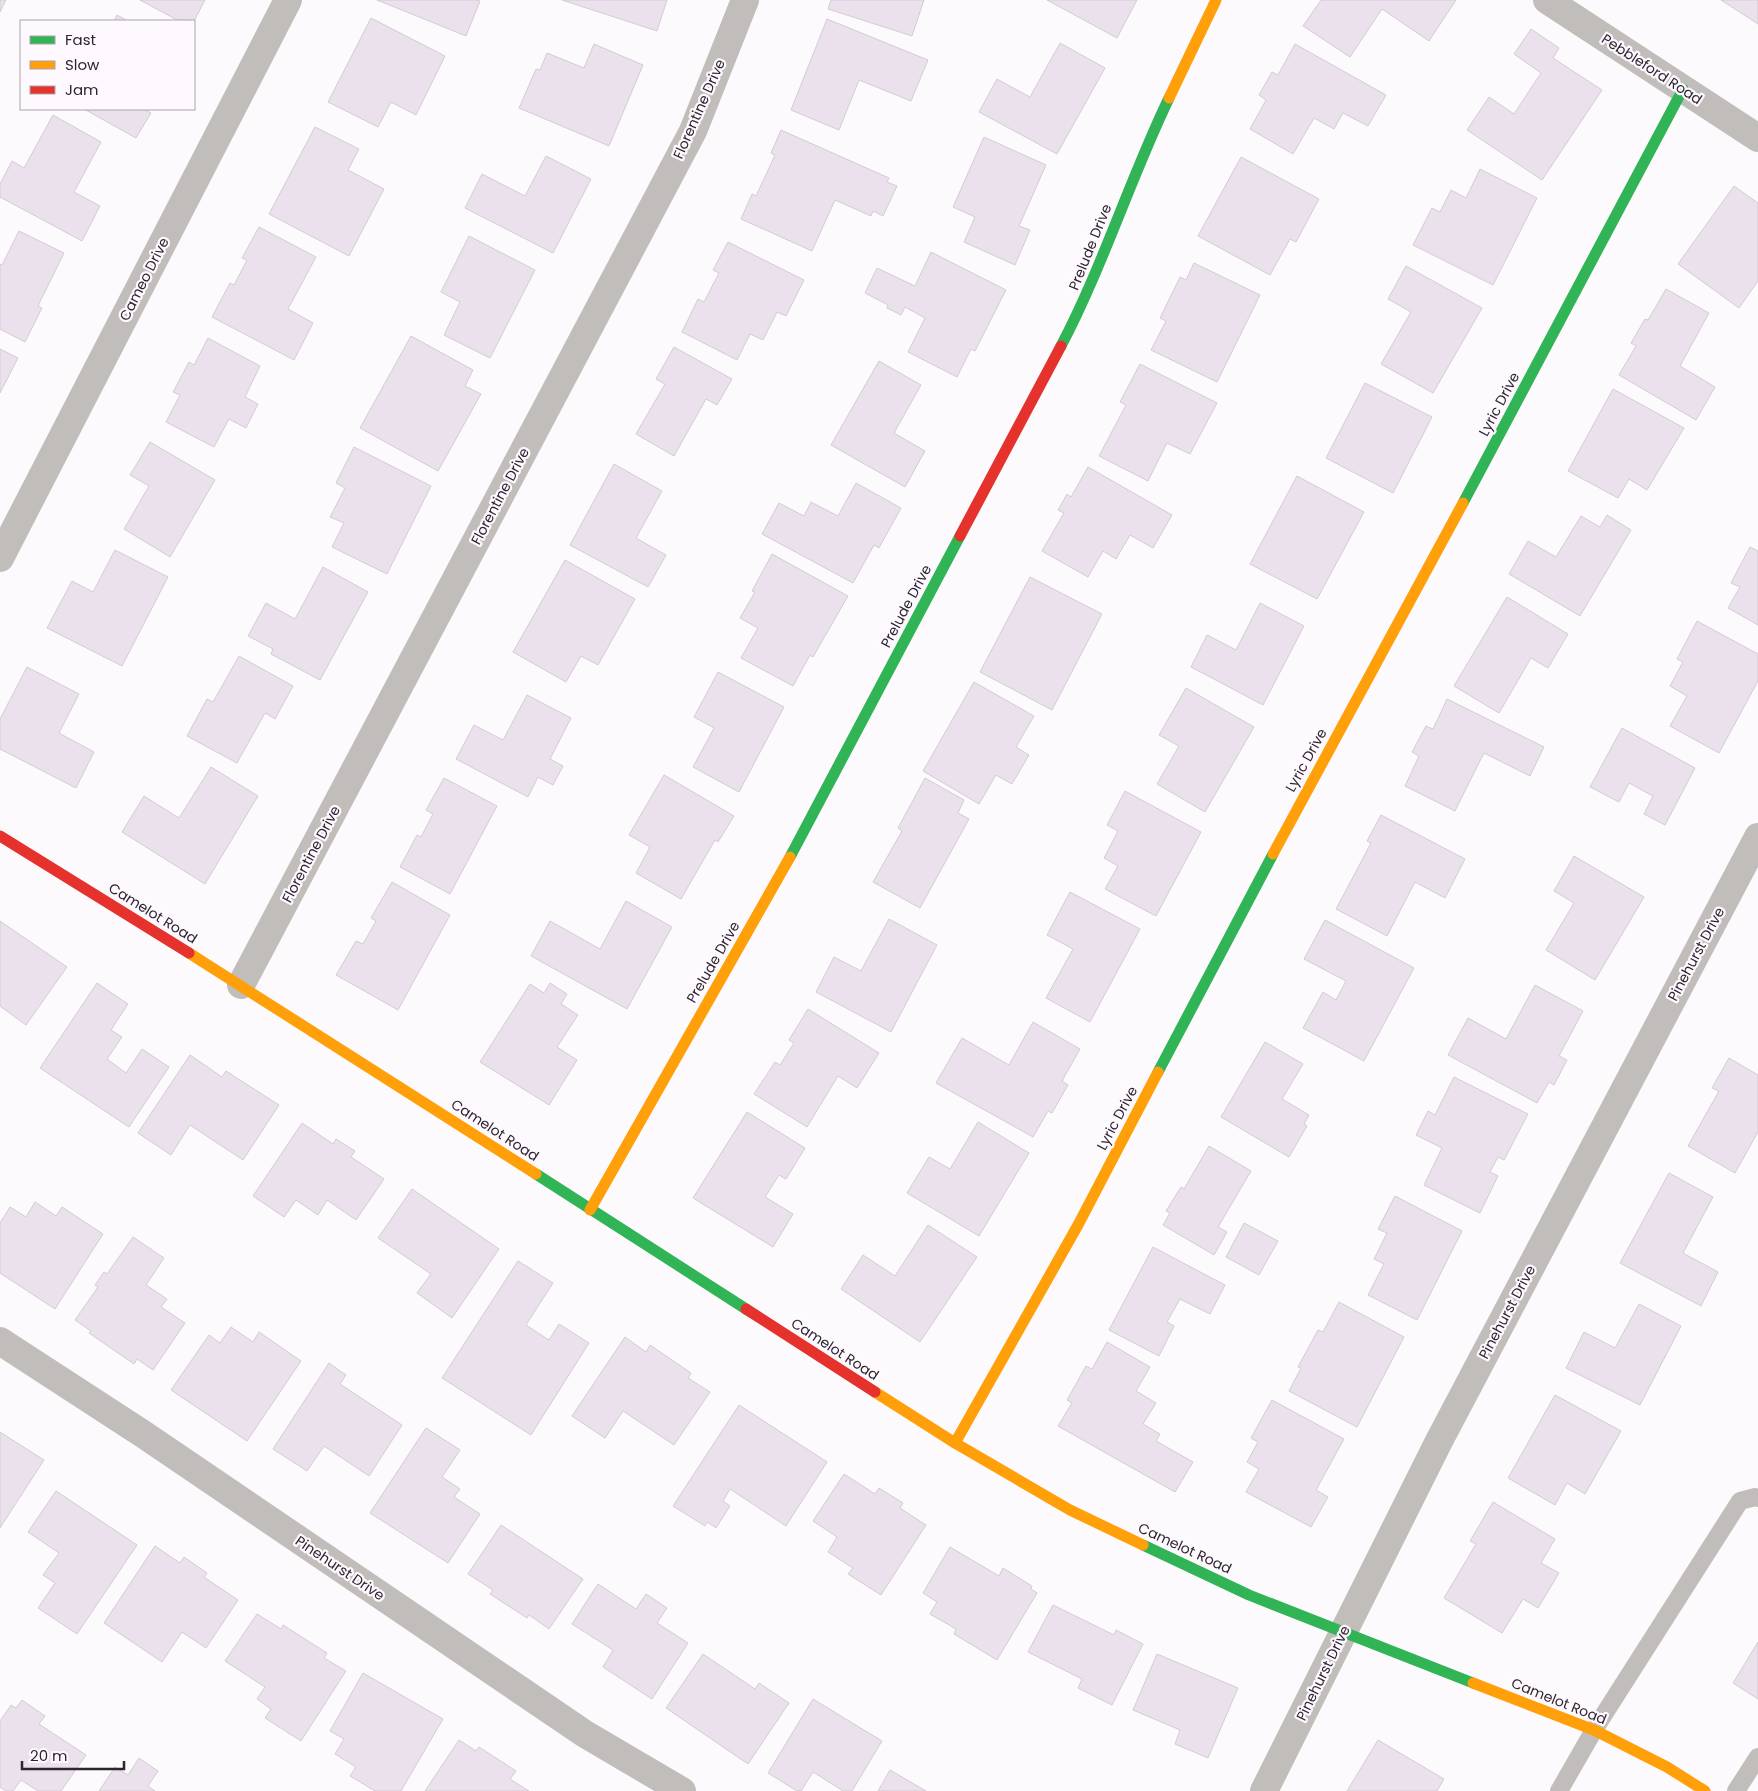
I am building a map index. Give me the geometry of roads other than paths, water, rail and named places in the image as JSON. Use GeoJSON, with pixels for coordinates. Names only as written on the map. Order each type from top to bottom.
{"type":"FeatureCollection","features":[{"type":"Feature","properties":{"kind":"street","name":"Cameo Drive"},"geometry":{"type":"LineString","coordinates":[[0,558],[288,0]]}},
{"type":"Feature","properties":{"kind":"street","name":"Florentine Drive"},"geometry":{"type":"LineString","coordinates":[[241,985],[693,131],[745,0]]}},
{"type":"Feature","properties":{"kind":"street","name":"Prelude Drive"},"geometry":{"type":"LineString","coordinates":[[590,1210],[811,820],[1082,305],[1153,131],[1216,0]]}},
{"type":"Feature","properties":{"kind":"street","name":"Pebbleford Road"},"geometry":{"type":"LineString","coordinates":[[1547,0],[1758,138]]}},
{"type":"Feature","properties":{"kind":"street","name":"Lyric Drive"},"geometry":{"type":"LineString","coordinates":[[954,1443],[1078,1225],[1254,888],[1463,502],[1683,89]]}},
{"type":"Feature","properties":{"kind":"street","name":"Camelot Road"},"geometry":{"type":"LineString","coordinates":[[0,836],[241,985],[954,1443],[1070,1510],[1249,1595],[1594,1730],[1667,1767],[1706,1791]]}},
{"type":"Feature","properties":{"kind":"street","name":"Pinehurst Drive"},"geometry":{"type":"LineString","coordinates":[[1264,1791],[1439,1441],[1758,837]]}},
{"type":"Feature","properties":{"kind":"street","name":"Pinehurst Drive"},"geometry":{"type":"LineString","coordinates":[[0,1342],[143,1434],[585,1734],[682,1791]]}},
{"type":"Feature","properties":{"kind":"lane"},"geometry":{"type":"LineString","coordinates":[[1559,1791],[1594,1730],[1740,1502],[1755,1497],[1758,1498]]}},
{"type":"Feature","properties":{"kind":"lane"},"geometry":{"type":"LineString","coordinates":[[1736,1791],[1758,1756]]}}]}
